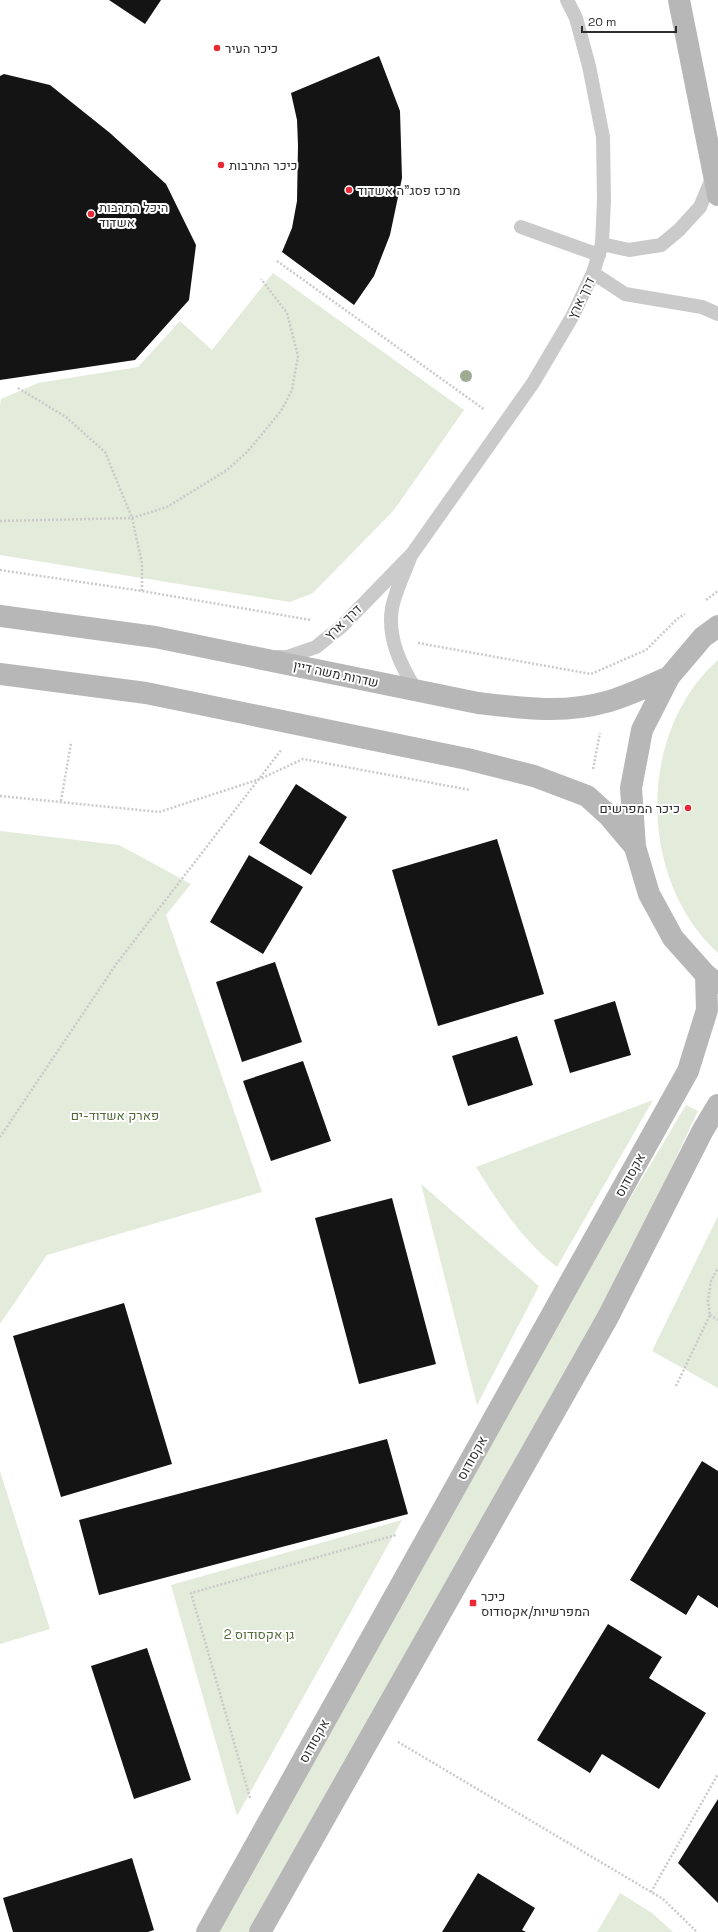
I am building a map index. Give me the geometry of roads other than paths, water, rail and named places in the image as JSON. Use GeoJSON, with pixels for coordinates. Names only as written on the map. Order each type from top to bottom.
{"type":"FeatureCollection","features":[{"type":"Feature","properties":{"kind":"street"},"geometry":{"type":"LineString","coordinates":[[679,0],[718,195]]}},
{"type":"Feature","properties":{"kind":"street","name":"שדרות משה דיין"},"geometry":{"type":"LineString","coordinates":[[0,616],[156,636],[478,703],[522,708],[559,710],[606,702],[669,677]]}},
{"type":"Feature","properties":{"kind":"street"},"geometry":{"type":"LineString","coordinates":[[712,980],[673,938],[649,894],[634,847],[631,788],[642,730],[669,677],[703,637],[718,626]]}},
{"type":"Feature","properties":{"kind":"street"},"geometry":{"type":"LineString","coordinates":[[0,674],[146,693],[467,759],[534,776],[588,796],[608,815],[634,847]]}},
{"type":"Feature","properties":{"kind":"street","name":"אקסודוס"},"geometry":{"type":"LineString","coordinates":[[207,1932],[688,1071],[707,1010],[712,980]]}},
{"type":"Feature","properties":{"kind":"street"},"geometry":{"type":"LineString","coordinates":[[260,1932],[608,1317],[703,1130],[718,1105]]}},
{"type":"Feature","properties":{"kind":"lane","name":"דרך ארץ"},"geometry":{"type":"LineString","coordinates":[[259,658],[287,657],[316,647],[342,626],[412,554],[533,383],[572,317],[593,273],[600,249],[604,200],[603,136],[589,66],[576,18],[567,0]]}},
{"type":"Feature","properties":{"kind":"lane"},"geometry":{"type":"LineString","coordinates":[[521,227],[600,249],[629,250],[661,245],[679,230],[700,207],[714,174]]}},
{"type":"Feature","properties":{"kind":"lane"},"geometry":{"type":"LineString","coordinates":[[593,273],[625,294],[702,307],[718,314]]}},
{"type":"Feature","properties":{"kind":"lane","name":"דרך ארץ"},"geometry":{"type":"LineString","coordinates":[[412,554],[392,608],[393,639],[402,667],[416,690]]}},
{"type":"Feature","properties":{"kind":"place","name":"כיכר העיר"},"geometry":{"type":"Point","coordinates":[217,48]}},
{"type":"Feature","properties":{"kind":"place","name":"כיכר התרבות"},"geometry":{"type":"Point","coordinates":[221,165]}},
{"type":"Feature","properties":{"kind":"place","name":"מרכז פסג\"ה אשדוד"},"geometry":{"type":"Point","coordinates":[349,190]}},
{"type":"Feature","properties":{"kind":"place","name":"היכל התרבות אשדוד"},"geometry":{"type":"Point","coordinates":[91,214]}},
{"type":"Feature","properties":{"kind":"place","name":"כיכר המפרשים"},"geometry":{"type":"Point","coordinates":[688,808]}},
{"type":"Feature","properties":{"kind":"place","name":"כיכר המפרשיות/אקסודוס"},"geometry":{"type":"Point","coordinates":[473,1603]}},
{"type":"Feature","properties":{"kind":"park label","name":"פארק אשדוד-ים"},"geometry":{"type":"Point","coordinates":[115,1115]}},
{"type":"Feature","properties":{"kind":"park label","name":"גן אקסודוס 2"},"geometry":{"type":"Point","coordinates":[259,1634]}}]}
